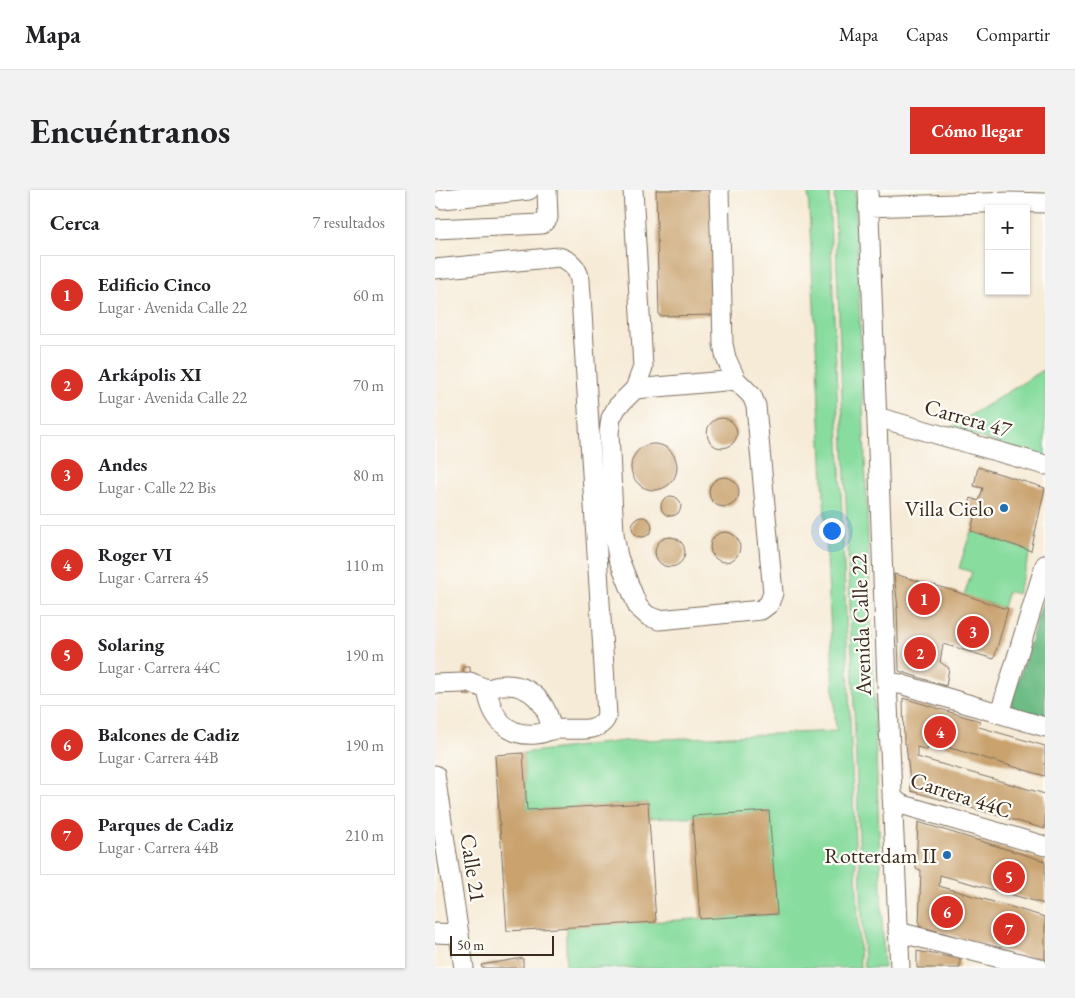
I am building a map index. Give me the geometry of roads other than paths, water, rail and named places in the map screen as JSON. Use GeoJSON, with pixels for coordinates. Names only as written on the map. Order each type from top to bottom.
{"type":"FeatureCollection","features":[{"type":"Feature","properties":{"kind":"street"},"geometry":{"type":"LineString","coordinates":[[529,190],[443,195],[439,229],[542,224],[548,218],[547,190]]}},
{"type":"Feature","properties":{"kind":"street"},"geometry":{"type":"LineString","coordinates":[[633,190],[643,367],[635,389],[617,407],[611,418],[609,434],[614,534],[619,557],[638,607],[647,616],[659,620],[761,610],[769,604],[773,593],[756,406],[752,396],[735,380],[726,358],[723,344],[719,190]]}},
{"type":"Feature","properties":{"kind":"street"},"geometry":{"type":"LineString","coordinates":[[868,199],[1045,204]]}},
{"type":"Feature","properties":{"kind":"street","name":"Avenida Calle 22"},"geometry":{"type":"LineString","coordinates":[[868,199],[900,968]]}},
{"type":"Feature","properties":{"kind":"street"},"geometry":{"type":"LineString","coordinates":[[435,269],[559,257],[573,265],[578,272],[580,280],[607,715],[605,720],[597,727],[551,729],[544,733],[528,734],[514,731],[496,717],[489,704],[474,685]]}},
{"type":"Feature","properties":{"kind":"street"},"geometry":{"type":"LineString","coordinates":[[635,389],[735,380]]}},
{"type":"Feature","properties":{"kind":"street","name":"Carrera 47"},"geometry":{"type":"LineString","coordinates":[[877,417],[1045,465]]}},
{"type":"Feature","properties":{"kind":"street"},"geometry":{"type":"LineString","coordinates":[[1000,713],[1045,565]]}},
{"type":"Feature","properties":{"kind":"street"},"geometry":{"type":"LineString","coordinates":[[887,682],[1045,727]]}},
{"type":"Feature","properties":{"kind":"street"},"geometry":{"type":"LineString","coordinates":[[435,684],[510,685],[523,688],[545,706],[549,715],[551,729]]}},
{"type":"Feature","properties":{"kind":"street","name":"Calle 21"},"geometry":{"type":"LineString","coordinates":[[435,774],[444,888],[459,934],[464,968]]}},
{"type":"Feature","properties":{"kind":"street","name":"Carrera 44C"},"geometry":{"type":"LineString","coordinates":[[892,797],[900,804],[935,821],[1045,846]]}},
{"type":"Feature","properties":{"kind":"street"},"geometry":{"type":"LineString","coordinates":[[899,932],[1031,967]]}},
{"type":"Feature","properties":{"kind":"street"},"geometry":{"type":"LineString","coordinates":[[435,933],[459,934]]}},
{"type":"Feature","properties":{"kind":"place","name":"Villa Cielo"},"geometry":{"type":"Point","coordinates":[1004,508]}},
{"type":"Feature","properties":{"kind":"place","name":"Edificio Cinco"},"geometry":{"type":"Point","coordinates":[924,599]}},
{"type":"Feature","properties":{"kind":"place","name":"Andes"},"geometry":{"type":"Point","coordinates":[973,632]}},
{"type":"Feature","properties":{"kind":"place","name":"Arkápolis XI"},"geometry":{"type":"Point","coordinates":[920,653]}},
{"type":"Feature","properties":{"kind":"place","name":"Roger VI"},"geometry":{"type":"Point","coordinates":[940,732]}},
{"type":"Feature","properties":{"kind":"place","name":"Rotterdam II"},"geometry":{"type":"Point","coordinates":[947,855]}},
{"type":"Feature","properties":{"kind":"place","name":"Solaring"},"geometry":{"type":"Point","coordinates":[1009,877]}},
{"type":"Feature","properties":{"kind":"place","name":"Balcones de Cadiz"},"geometry":{"type":"Point","coordinates":[947,912]}},
{"type":"Feature","properties":{"kind":"place","name":"Parques de Cadiz"},"geometry":{"type":"Point","coordinates":[1009,929]}}]}
